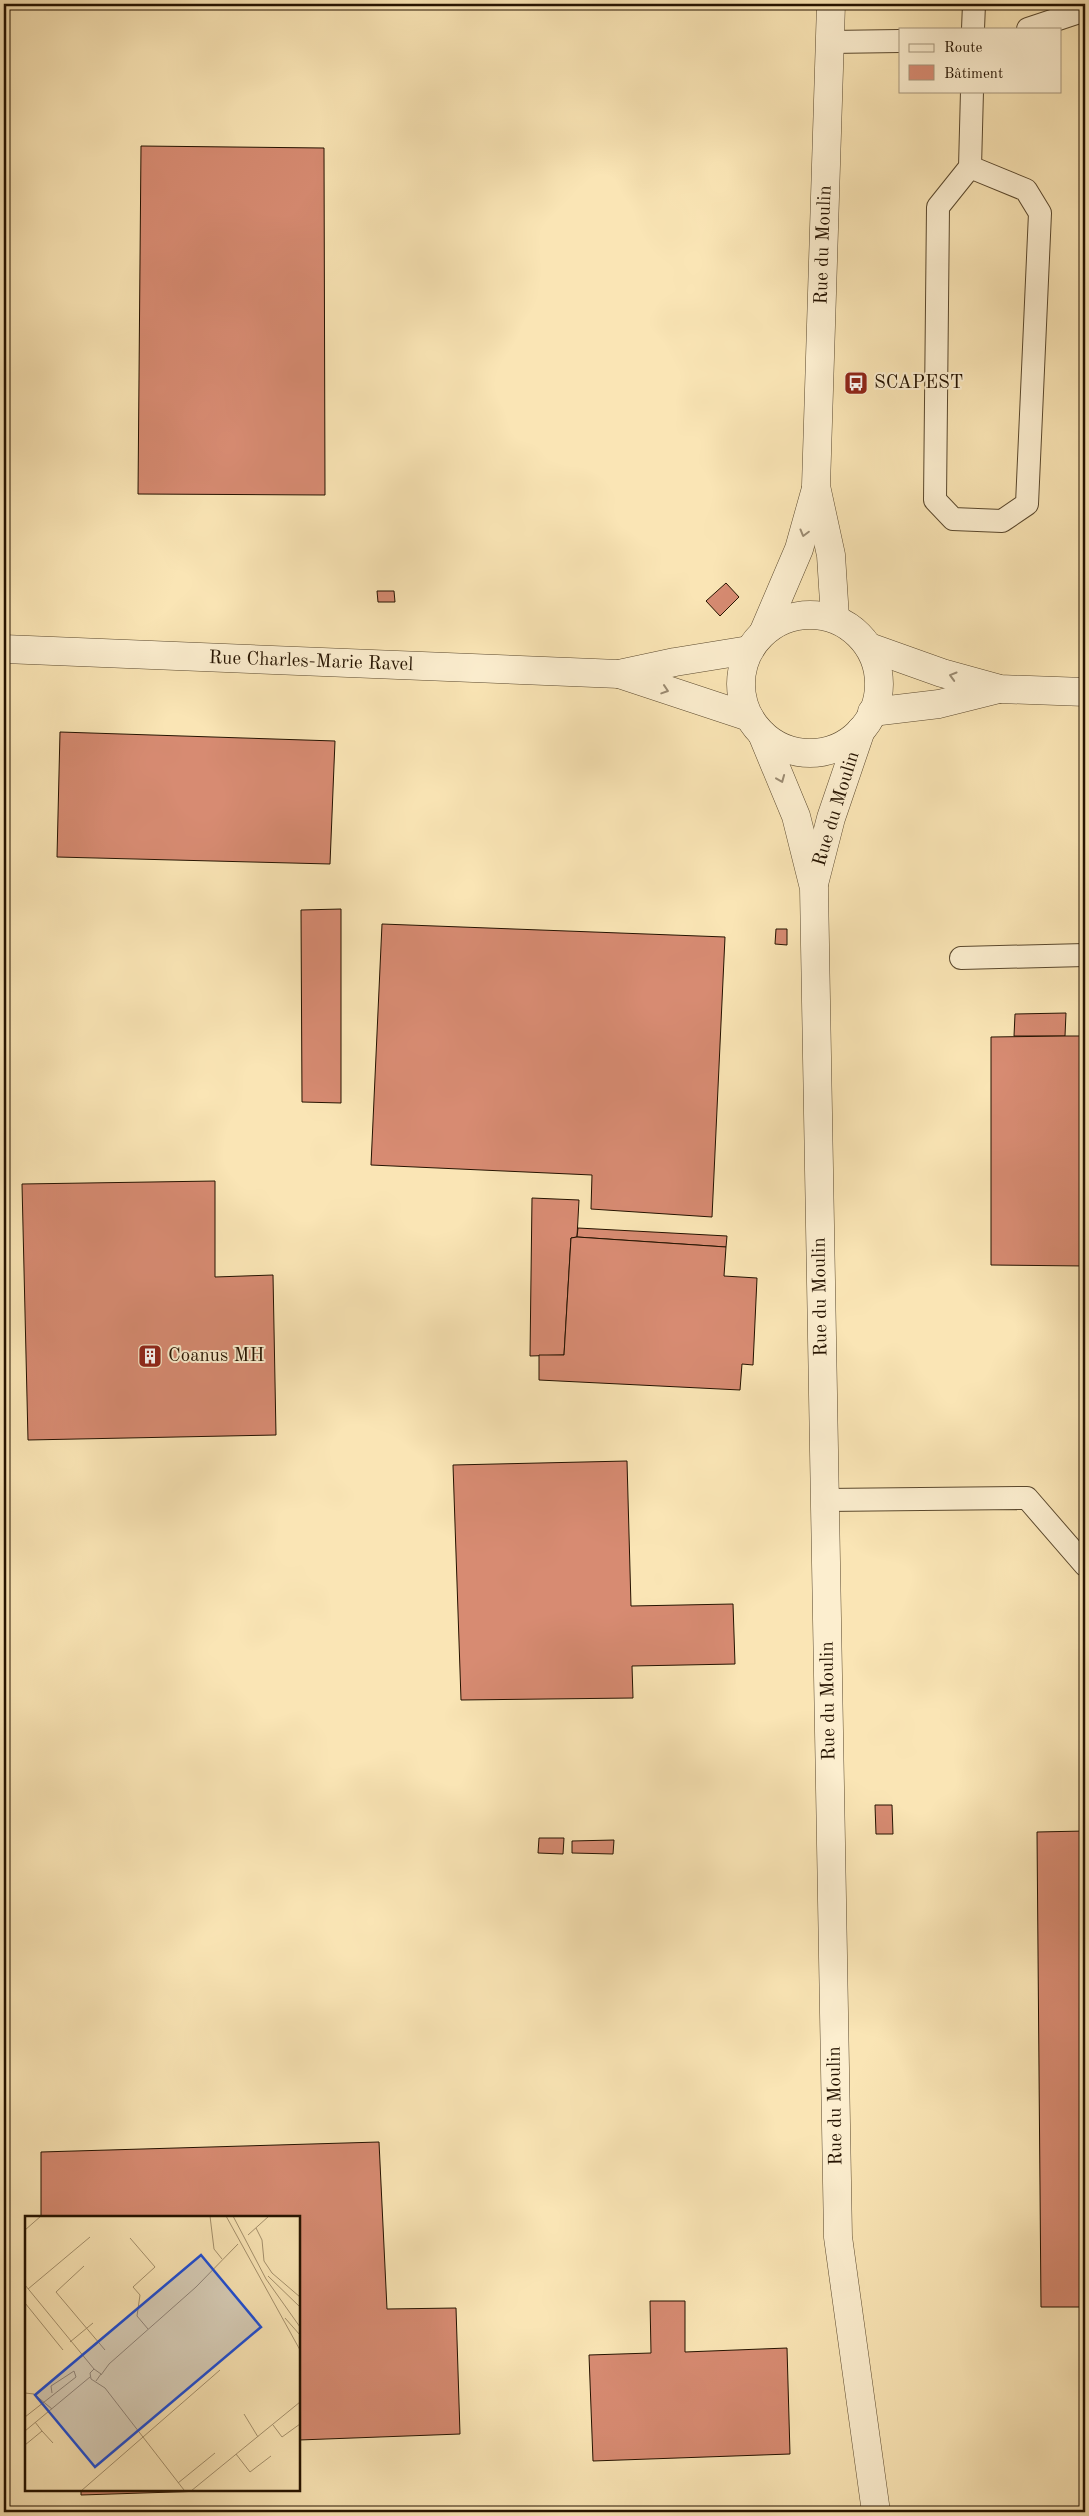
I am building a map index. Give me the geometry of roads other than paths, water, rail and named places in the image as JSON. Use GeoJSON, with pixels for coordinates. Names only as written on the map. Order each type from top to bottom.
{"type":"FeatureCollection","features":[{"type":"Feature","properties":{"kind":"street","name":"Rue du Moulin"},"geometry":{"type":"LineString","coordinates":[[831,4],[816,486],[830,555],[835,618]]}},
{"type":"Feature","properties":{"kind":"street","name":"Rue du Moulin"},"geometry":{"type":"LineString","coordinates":[[757,641],[799,549],[816,486]]}},
{"type":"Feature","properties":{"kind":"street"},"geometry":{"type":"LineString","coordinates":[[808,614],[835,618],[852,628],[869,647],[878,670],[879,691],[867,721],[844,744],[823,752],[801,753],[780,746],[756,726],[742,696],[741,672],[757,641],[785,619],[808,614]]}},
{"type":"Feature","properties":{"kind":"street","name":"Rue Charles-Marie Ravel"},"geometry":{"type":"LineString","coordinates":[[4,649],[619,674],[757,641]]}},
{"type":"Feature","properties":{"kind":"street"},"geometry":{"type":"LineString","coordinates":[[869,647],[942,673],[1000,689],[1085,692]]}},
{"type":"Feature","properties":{"kind":"street","name":"Rue Charles-Marie Ravel"},"geometry":{"type":"LineString","coordinates":[[619,674],[756,726]]}},
{"type":"Feature","properties":{"kind":"street"},"geometry":{"type":"LineString","coordinates":[[867,721],[1000,689]]}},
{"type":"Feature","properties":{"kind":"street","name":"Rue du Moulin"},"geometry":{"type":"LineString","coordinates":[[814,888],[831,818],[867,721]]}},
{"type":"Feature","properties":{"kind":"street","name":"Rue du Moulin"},"geometry":{"type":"LineString","coordinates":[[756,726],[796,816],[814,888],[838,2237],[876,2512]]}},
{"type":"Feature","properties":{"kind":"lane"},"geometry":{"type":"LineString","coordinates":[[973,28],[974,4]]}},
{"type":"Feature","properties":{"kind":"lane"},"geometry":{"type":"LineString","coordinates":[[1031,28],[1085,10]]}},
{"type":"Feature","properties":{"kind":"lane"},"geometry":{"type":"LineString","coordinates":[[830,42],[899,41]]}},
{"type":"Feature","properties":{"kind":"lane"},"geometry":{"type":"LineString","coordinates":[[970,167],[1026,190],[1040,213],[1026,504],[1002,521],[953,519],[935,500],[938,207],[970,167],[972,92]]}},
{"type":"Feature","properties":{"kind":"lane"},"geometry":{"type":"LineString","coordinates":[[961,958],[1085,955]]}},
{"type":"Feature","properties":{"kind":"lane"},"geometry":{"type":"LineString","coordinates":[[825,1500],[1027,1498],[1085,1565]]}},
{"type":"Feature","properties":{"kind":"place","name":"SCAPEST"},"geometry":{"type":"Point","coordinates":[856,383]}},
{"type":"Feature","properties":{"kind":"place","name":"Coanus MH"},"geometry":{"type":"Point","coordinates":[150,1356]}}]}
